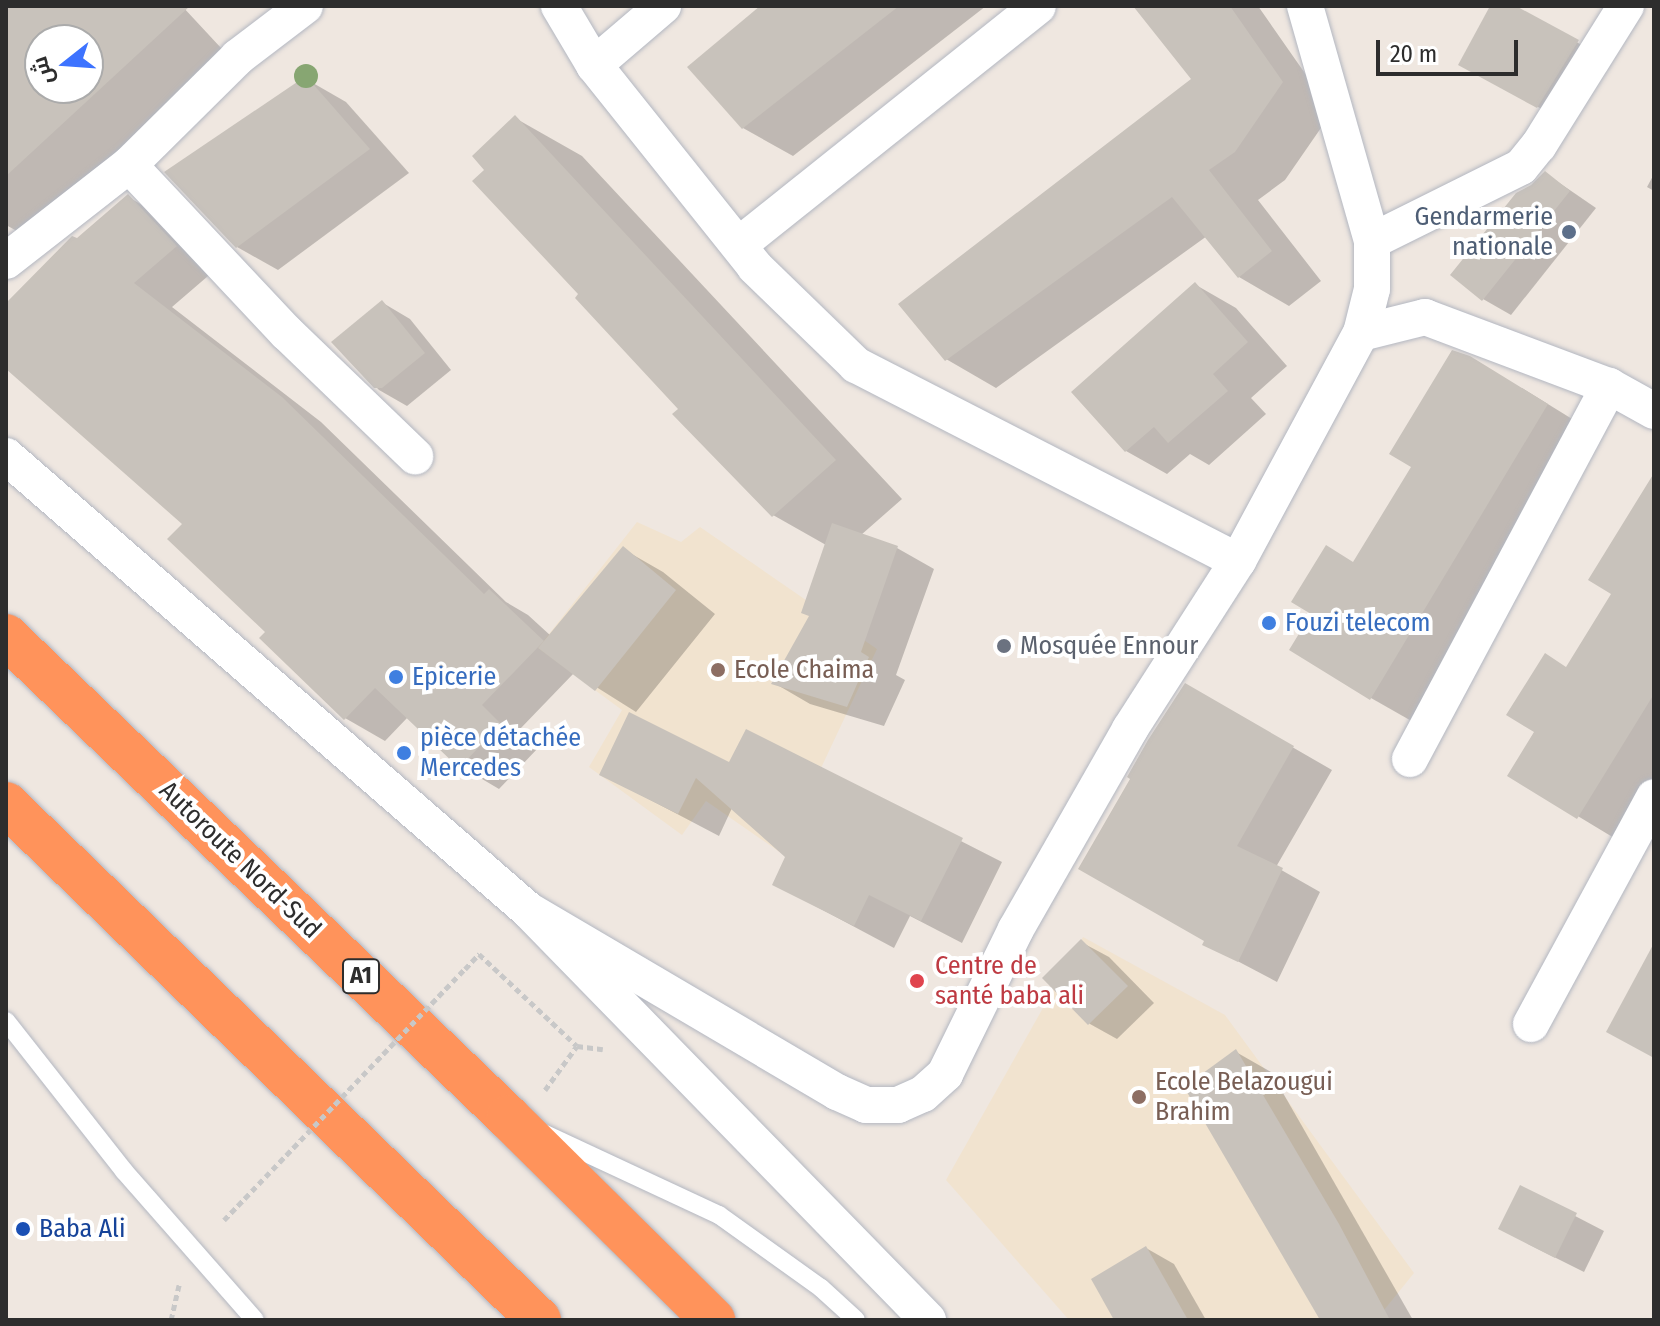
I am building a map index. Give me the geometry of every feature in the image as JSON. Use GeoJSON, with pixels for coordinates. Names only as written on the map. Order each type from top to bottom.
{"type":"FeatureCollection","features":[{"type":"Feature","properties":{"kind":"highway","name":"Autoroute Nord-Sud"},"geometry":{"type":"LineString","coordinates":[[6,636],[515,1120],[713,1320]]}},
{"type":"Feature","properties":{"kind":"highway"},"geometry":{"type":"LineString","coordinates":[[6,804],[539,1320]]}},
{"type":"Feature","properties":{"kind":"street"},"geometry":{"type":"LineString","coordinates":[[6,261],[129,165],[238,57],[305,6]]}},
{"type":"Feature","properties":{"kind":"street"},"geometry":{"type":"LineString","coordinates":[[559,6],[594,65],[740,244],[755,267],[856,365],[1238,561]]}},
{"type":"Feature","properties":{"kind":"street"},"geometry":{"type":"LineString","coordinates":[[594,65],[663,6]]}},
{"type":"Feature","properties":{"kind":"street"},"geometry":{"type":"LineString","coordinates":[[740,244],[1038,6]]}},
{"type":"Feature","properties":{"kind":"street"},"geometry":{"type":"LineString","coordinates":[[528,910],[837,1092],[866,1105],[898,1105],[923,1094],[945,1074],[1016,929],[1130,729],[1238,561],[1361,333],[1372,289],[1372,241],[1305,6]]}},
{"type":"Feature","properties":{"kind":"street"},"geometry":{"type":"LineString","coordinates":[[1372,241],[1521,167],[1539,145],[1626,6]]}},
{"type":"Feature","properties":{"kind":"street"},"geometry":{"type":"LineString","coordinates":[[129,165],[287,333],[415,456]]}},
{"type":"Feature","properties":{"kind":"street"},"geometry":{"type":"LineString","coordinates":[[1361,333],[1425,317],[1609,386],[1654,411]]}},
{"type":"Feature","properties":{"kind":"street"},"geometry":{"type":"LineString","coordinates":[[1410,759],[1609,386]]}},
{"type":"Feature","properties":{"kind":"street"},"geometry":{"type":"LineString","coordinates":[[6,456],[528,910],[928,1320]]}},
{"type":"Feature","properties":{"kind":"street"},"geometry":{"type":"LineString","coordinates":[[1531,1024],[1654,797]]}},
{"type":"Feature","properties":{"kind":"lane"},"geometry":{"type":"LineString","coordinates":[[6,1021],[124,1171],[255,1320]]}},
{"type":"Feature","properties":{"kind":"lane"},"geometry":{"type":"LineString","coordinates":[[515,1120],[719,1215],[821,1288],[856,1320]]}},
{"type":"Feature","properties":{"kind":"path"},"geometry":{"type":"LineString","coordinates":[[224,1220],[479,954],[577,1046],[515,1120]]}},
{"type":"Feature","properties":{"kind":"shaded area","name":"Ecole Chaima"},"geometry":{"type":"Polygon","coordinates":[[[637,522],[681,542],[700,527],[877,649],[781,853],[706,801],[682,835],[589,767],[622,710],[538,648],[637,522]]]}},
{"type":"Feature","properties":{"kind":"shaded area","name":"Ecole Belazougui Brahim"},"geometry":{"type":"Polygon","coordinates":[[[1083,937],[1225,1015],[1414,1273],[1376,1320],[1069,1320],[946,1180],[1083,937]]]}},
{"type":"Feature","properties":{"kind":"building"},"geometry":{"type":"Polygon","coordinates":[[[6,6],[190,6],[104,85],[104,24],[24,24],[24,104],[84,104],[6,176],[6,6]]]}},
{"type":"Feature","properties":{"kind":"building"},"geometry":{"type":"Polygon","coordinates":[[[760,6],[899,6],[742,129],[687,67],[760,6]]]}},
{"type":"Feature","properties":{"kind":"building"},"geometry":{"type":"Polygon","coordinates":[[[1133,6],[1230,6],[1283,82],[1235,152],[1209,170],[1272,251],[1238,278],[1172,197],[945,361],[898,304],[1191,79],[1133,6]]]}},
{"type":"Feature","properties":{"kind":"building"},"geometry":{"type":"Polygon","coordinates":[[[1490,6],[1516,6],[1579,40],[1537,108],[1458,65],[1490,6]]]}},
{"type":"Feature","properties":{"kind":"building"},"geometry":{"type":"Polygon","coordinates":[[[306,76],[370,149],[236,248],[164,172],[306,76]]]}},
{"type":"Feature","properties":{"kind":"building"},"geometry":{"type":"Polygon","coordinates":[[[515,115],[836,460],[772,517],[672,414],[678,409],[575,298],[578,294],[472,181],[484,170],[472,156],[515,115]]]}},
{"type":"Feature","properties":{"kind":"building"},"geometry":{"type":"Polygon","coordinates":[[[1545,171],[1570,191],[1482,301],[1450,275],[1516,193],[1531,185],[1545,171]]]}},
{"type":"Feature","properties":{"kind":"building"},"geometry":{"type":"Polygon","coordinates":[[[128,194],[177,246],[134,283],[282,397],[484,594],[489,589],[544,641],[482,705],[501,724],[459,768],[375,688],[344,720],[259,638],[265,632],[167,539],[182,524],[6,369],[6,303],[72,236],[77,238],[128,194]]]}},
{"type":"Feature","properties":{"kind":"building"},"geometry":{"type":"Polygon","coordinates":[[[1195,282],[1248,342],[1213,374],[1228,391],[1168,443],[1154,427],[1125,452],[1071,392],[1195,282]]]}},
{"type":"Feature","properties":{"kind":"building"},"geometry":{"type":"Polygon","coordinates":[[[382,300],[425,353],[382,388],[374,388],[331,342],[382,300]]]}},
{"type":"Feature","properties":{"kind":"building"},"geometry":{"type":"Polygon","coordinates":[[[1452,350],[1470,356],[1548,404],[1370,700],[1289,650],[1311,614],[1291,602],[1326,545],[1353,562],[1411,467],[1389,454],[1452,350]]]}},
{"type":"Feature","properties":{"kind":"building"},"geometry":{"type":"Polygon","coordinates":[[[1654,473],[1654,694],[1577,819],[1507,776],[1534,732],[1506,715],[1545,653],[1566,667],[1611,594],[1588,580],[1654,473]]]}},
{"type":"Feature","properties":{"kind":"building"},"geometry":{"type":"Polygon","coordinates":[[[832,523],[898,546],[861,652],[869,657],[847,707],[771,684],[809,616],[801,613],[832,523]]]}},
{"type":"Feature","properties":{"kind":"building"},"geometry":{"type":"Polygon","coordinates":[[[623,546],[676,590],[595,691],[538,648],[623,546]]]}},
{"type":"Feature","properties":{"kind":"building"},"geometry":{"type":"Polygon","coordinates":[[[1185,683],[1294,746],[1237,846],[1283,868],[1238,962],[1202,945],[1204,941],[1078,869],[1130,779],[1127,777],[1148,740],[1185,683]]]}},
{"type":"Feature","properties":{"kind":"building"},"geometry":{"type":"Polygon","coordinates":[[[629,712],[729,762],[746,729],[963,838],[921,921],[869,895],[854,926],[772,885],[785,857],[696,778],[678,814],[599,775],[629,712]]]}},
{"type":"Feature","properties":{"kind":"building"},"geometry":{"type":"Polygon","coordinates":[[[1081,939],[1128,986],[1088,1025],[1042,978],[1081,939]]]}},
{"type":"Feature","properties":{"kind":"building"},"geometry":{"type":"Polygon","coordinates":[[[1654,943],[1654,1058],[1606,1032],[1654,943]]]}},
{"type":"Feature","properties":{"kind":"building"},"geometry":{"type":"Polygon","coordinates":[[[1236,1049],[1339,1224],[1390,1320],[1320,1320],[1184,1087],[1236,1049]]]}},
{"type":"Feature","properties":{"kind":"building"},"geometry":{"type":"Polygon","coordinates":[[[1520,1185],[1577,1213],[1555,1258],[1498,1229],[1520,1185]]]}},
{"type":"Feature","properties":{"kind":"building"},"geometry":{"type":"Polygon","coordinates":[[[1146,1246],[1188,1320],[1114,1320],[1091,1279],[1146,1246]]]}},
{"type":"Feature","properties":{"kind":"place","name":"Gendarmerie nationale"},"geometry":{"type":"Point","coordinates":[1569,232]}},
{"type":"Feature","properties":{"kind":"place","name":"Fouzi telecom"},"geometry":{"type":"Point","coordinates":[1269,623]}},
{"type":"Feature","properties":{"kind":"place","name":"Mosquée Ennour"},"geometry":{"type":"Point","coordinates":[1004,646]}},
{"type":"Feature","properties":{"kind":"place","name":"Ecole Chaima"},"geometry":{"type":"Point","coordinates":[718,670]}},
{"type":"Feature","properties":{"kind":"place","name":"Epicerie"},"geometry":{"type":"Point","coordinates":[396,677]}},
{"type":"Feature","properties":{"kind":"place","name":"pièce détachée Mercedes"},"geometry":{"type":"Point","coordinates":[404,753]}},
{"type":"Feature","properties":{"kind":"place","name":"Centre de santé baba ali"},"geometry":{"type":"Point","coordinates":[917,981]}},
{"type":"Feature","properties":{"kind":"place","name":"Ecole Belazougui Brahim"},"geometry":{"type":"Point","coordinates":[1139,1097]}},
{"type":"Feature","properties":{"kind":"place","name":"Baba Ali"},"geometry":{"type":"Point","coordinates":[23,1229]}}]}
